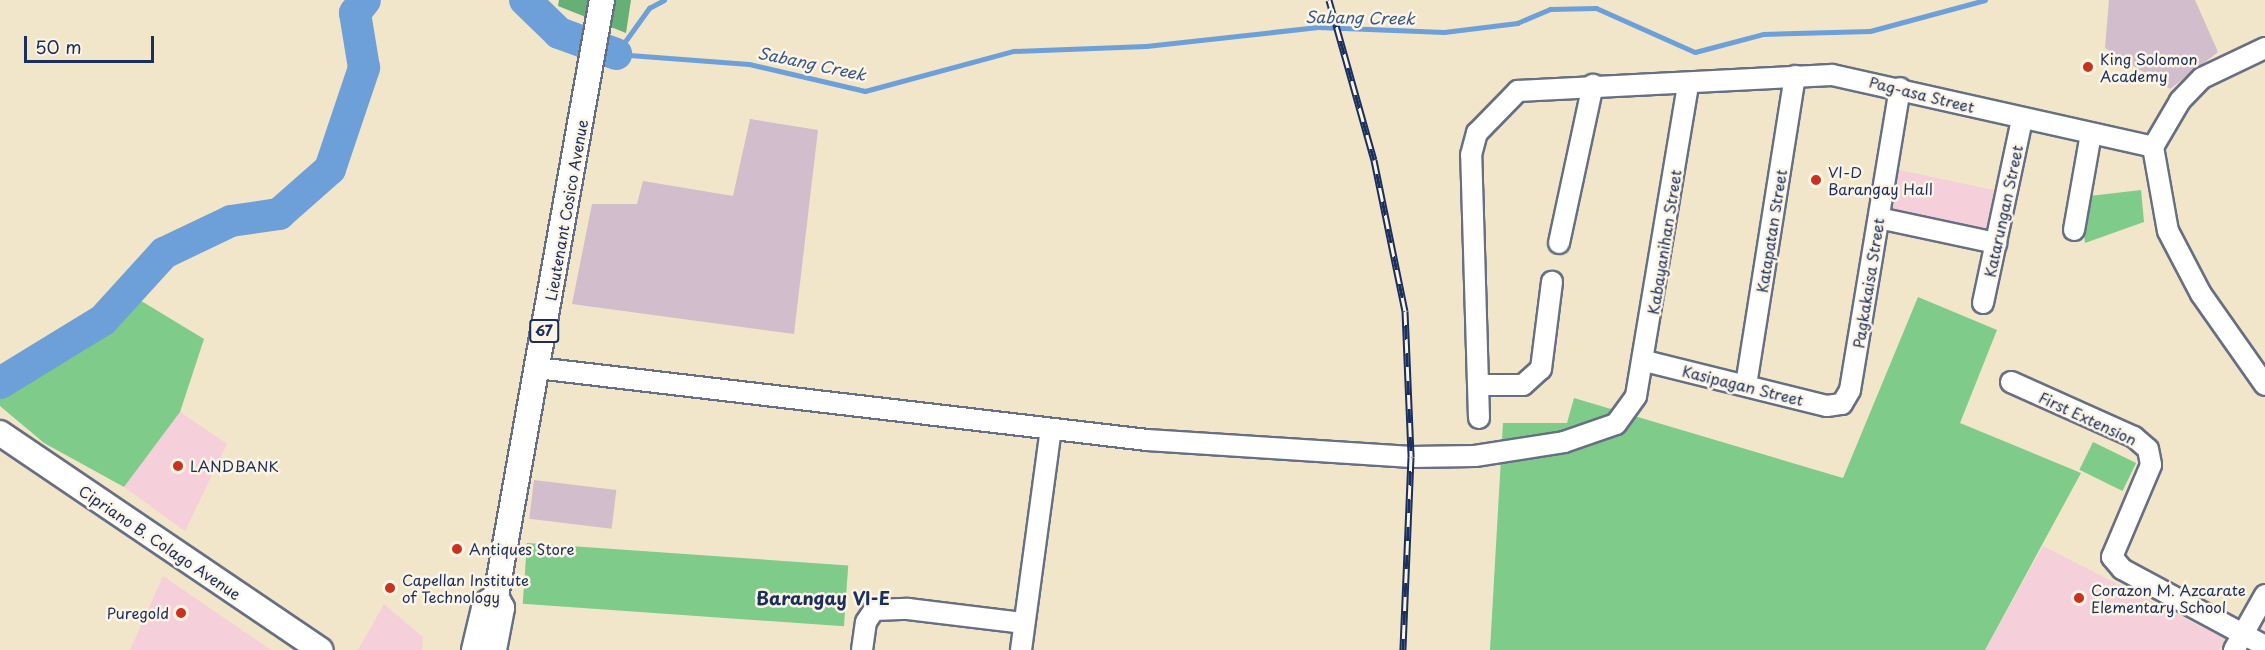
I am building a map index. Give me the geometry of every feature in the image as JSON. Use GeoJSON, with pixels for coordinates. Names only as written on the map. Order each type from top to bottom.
{"type":"FeatureCollection","features":[{"type":"Feature","properties":{"kind":"main road","name":"Lieutenant Cosico Avenue"},"geometry":{"type":"LineString","coordinates":[[494,650],[502,608],[496,596],[602,0]]}},
{"type":"Feature","properties":{"kind":"main road","name":"Cipriano B. Colago Avenue"},"geometry":{"type":"LineString","coordinates":[[0,433],[321,650]]}},
{"type":"Feature","properties":{"kind":"main road","name":"Lieutenant Cosico Avenue"},"geometry":{"type":"LineString","coordinates":[[474,650],[485,604],[496,596]]}},
{"type":"Feature","properties":{"kind":"street"},"geometry":{"type":"LineString","coordinates":[[2265,48],[2202,78],[2180,101],[2153,147],[2168,231],[2201,294],[2265,385]]}},
{"type":"Feature","properties":{"kind":"street","name":"Pag-asa Street"},"geometry":{"type":"LineString","coordinates":[[1479,418],[1480,384],[1471,155],[1477,133],[1518,91],[1593,86],[1688,86],[1795,76],[1832,75],[1900,88],[2153,147]]}},
{"type":"Feature","properties":{"kind":"street","name":"Katapatan Street"},"geometry":{"type":"LineString","coordinates":[[1746,385],[1795,76]]}},
{"type":"Feature","properties":{"kind":"street"},"geometry":{"type":"LineString","coordinates":[[1559,243],[1593,86]]}},
{"type":"Feature","properties":{"kind":"street","name":"Kabayanihan Street"},"geometry":{"type":"LineString","coordinates":[[1051,429],[1410,457],[1475,456],[1598,433],[1616,423],[1636,396],[1645,361],[1688,86]]}},
{"type":"Feature","properties":{"kind":"street","name":"Pagkakaisa Street"},"geometry":{"type":"LineString","coordinates":[[1842,404],[1850,390],[1900,88]]}},
{"type":"Feature","properties":{"kind":"street","name":"Katarungan Street"},"geometry":{"type":"LineString","coordinates":[[1983,303],[2022,118]]}},
{"type":"Feature","properties":{"kind":"street"},"geometry":{"type":"LineString","coordinates":[[2074,230],[2091,134]]}},
{"type":"Feature","properties":{"kind":"street"},"geometry":{"type":"LineString","coordinates":[[1879,218],[1996,243]]}},
{"type":"Feature","properties":{"kind":"street"},"geometry":{"type":"LineString","coordinates":[[1480,384],[1523,385],[1541,369],[1552,282]]}},
{"type":"Feature","properties":{"kind":"street","name":"Kasipagan Street"},"geometry":{"type":"LineString","coordinates":[[1645,361],[1746,385],[1842,404]]}},
{"type":"Feature","properties":{"kind":"street"},"geometry":{"type":"LineString","coordinates":[[537,369],[1051,429],[1021,650]]}},
{"type":"Feature","properties":{"kind":"street","name":"First Extension"},"geometry":{"type":"LineString","coordinates":[[2011,382],[2134,437],[2148,449],[2151,465],[2112,557],[2122,569],[2238,642]]}},
{"type":"Feature","properties":{"kind":"street"},"geometry":{"type":"LineString","coordinates":[[2265,595],[2238,642],[2265,646]]}},
{"type":"Feature","properties":{"kind":"street"},"geometry":{"type":"LineString","coordinates":[[862,650],[866,622],[874,610],[909,609],[1024,623]]}},
{"type":"Feature","properties":{"kind":"shaded area"},"geometry":{"type":"Polygon","coordinates":[[[2109,0],[2195,0],[2218,52],[2170,89],[2105,48],[2109,0]]]}},
{"type":"Feature","properties":{"kind":"shaded area"},"geometry":{"type":"Polygon","coordinates":[[[750,119],[818,130],[794,334],[572,304],[592,204],[637,204],[643,181],[733,196],[750,119]]]}},
{"type":"Feature","properties":{"kind":"shaded area"},"geometry":{"type":"Polygon","coordinates":[[[1890,168],[1995,190],[1986,233],[1881,211],[1890,168]]]}},
{"type":"Feature","properties":{"kind":"shaded area","name":"LANDBANK"},"geometry":{"type":"Polygon","coordinates":[[[180,412],[227,444],[185,531],[124,487],[180,412]]]}},
{"type":"Feature","properties":{"kind":"shaded area"},"geometry":{"type":"Polygon","coordinates":[[[534,480],[616,490],[612,529],[529,519],[534,480]]]}},
{"type":"Feature","properties":{"kind":"shaded area","name":"Corazon M. Azcarate Elementary School"},"geometry":{"type":"Polygon","coordinates":[[[2043,546],[2225,639],[2219,650],[1985,650],[2043,546]]]}},
{"type":"Feature","properties":{"kind":"shaded area","name":"Puregold"},"geometry":{"type":"Polygon","coordinates":[[[163,576],[271,650],[130,650],[163,576]]]}},
{"type":"Feature","properties":{"kind":"shaded area"},"geometry":{"type":"Polygon","coordinates":[[[384,604],[423,637],[422,650],[358,650],[384,604]]]}},
{"type":"Feature","properties":{"kind":"green space"},"geometry":{"type":"Polygon","coordinates":[[[559,0],[631,0],[626,33],[558,6],[559,0]]]}},
{"type":"Feature","properties":{"kind":"green space"},"geometry":{"type":"Polygon","coordinates":[[[2141,190],[2144,222],[2085,243],[2081,197],[2141,190]]]}},
{"type":"Feature","properties":{"kind":"green space"},"geometry":{"type":"Polygon","coordinates":[[[1918,297],[1997,330],[1960,423],[2081,473],[1985,650],[1490,650],[1503,423],[1567,423],[1574,398],[1843,478],[1918,297]]]}},
{"type":"Feature","properties":{"kind":"green space"},"geometry":{"type":"Polygon","coordinates":[[[138,299],[204,339],[180,412],[124,487],[44,443],[0,406],[0,394],[138,299]]]}},
{"type":"Feature","properties":{"kind":"green space"},"geometry":{"type":"Polygon","coordinates":[[[2093,442],[2136,463],[2123,491],[2079,470],[2093,442]]]}},
{"type":"Feature","properties":{"kind":"green space"},"geometry":{"type":"Polygon","coordinates":[[[527,543],[848,565],[844,626],[523,604],[527,543]]]}},
{"type":"Feature","properties":{"kind":"waterway"},"geometry":{"type":"LineString","coordinates":[[0,383],[103,320],[164,253],[231,221],[279,214],[330,169],[364,68],[355,13],[365,0]]}},
{"type":"Feature","properties":{"kind":"waterway"},"geometry":{"type":"LineString","coordinates":[[525,0],[559,33],[616,54]]}},
{"type":"Feature","properties":{"kind":"waterway"},"geometry":{"type":"LineString","coordinates":[[616,54],[649,8],[664,0]]}},
{"type":"Feature","properties":{"kind":"waterway","name":"Sabang Creek"},"geometry":{"type":"LineString","coordinates":[[616,54],[749,64],[865,91],[1013,51],[1146,46],[1318,27],[1444,32],[1517,23],[1550,9],[1596,8],[1695,52],[1763,34],[1870,31],[1985,0]]}},
{"type":"Feature","properties":{"kind":"railway"},"geometry":{"type":"LineString","coordinates":[[1329,0],[1374,160],[1405,311],[1411,457],[1403,650]]}},
{"type":"Feature","properties":{"kind":"place","name":"King Solomon Academy"},"geometry":{"type":"Point","coordinates":[2088,67]}},
{"type":"Feature","properties":{"kind":"place","name":"VI-D Barangay Hall"},"geometry":{"type":"Point","coordinates":[1816,180]}},
{"type":"Feature","properties":{"kind":"place","name":"LANDBANK"},"geometry":{"type":"Point","coordinates":[178,466]}},
{"type":"Feature","properties":{"kind":"place","name":"Antiques Store"},"geometry":{"type":"Point","coordinates":[457,549]}},
{"type":"Feature","properties":{"kind":"place","name":"Capellan Institute of Technology"},"geometry":{"type":"Point","coordinates":[390,588]}},
{"type":"Feature","properties":{"kind":"place","name":"Corazon M. Azcarate Elementary School"},"geometry":{"type":"Point","coordinates":[2079,598]}},
{"type":"Feature","properties":{"kind":"place","name":"Puregold"},"geometry":{"type":"Point","coordinates":[181,613]}},
{"type":"Feature","properties":{"kind":"district","name":"Barangay VI-E"},"geometry":{"type":"Point","coordinates":[823,598]}}]}
